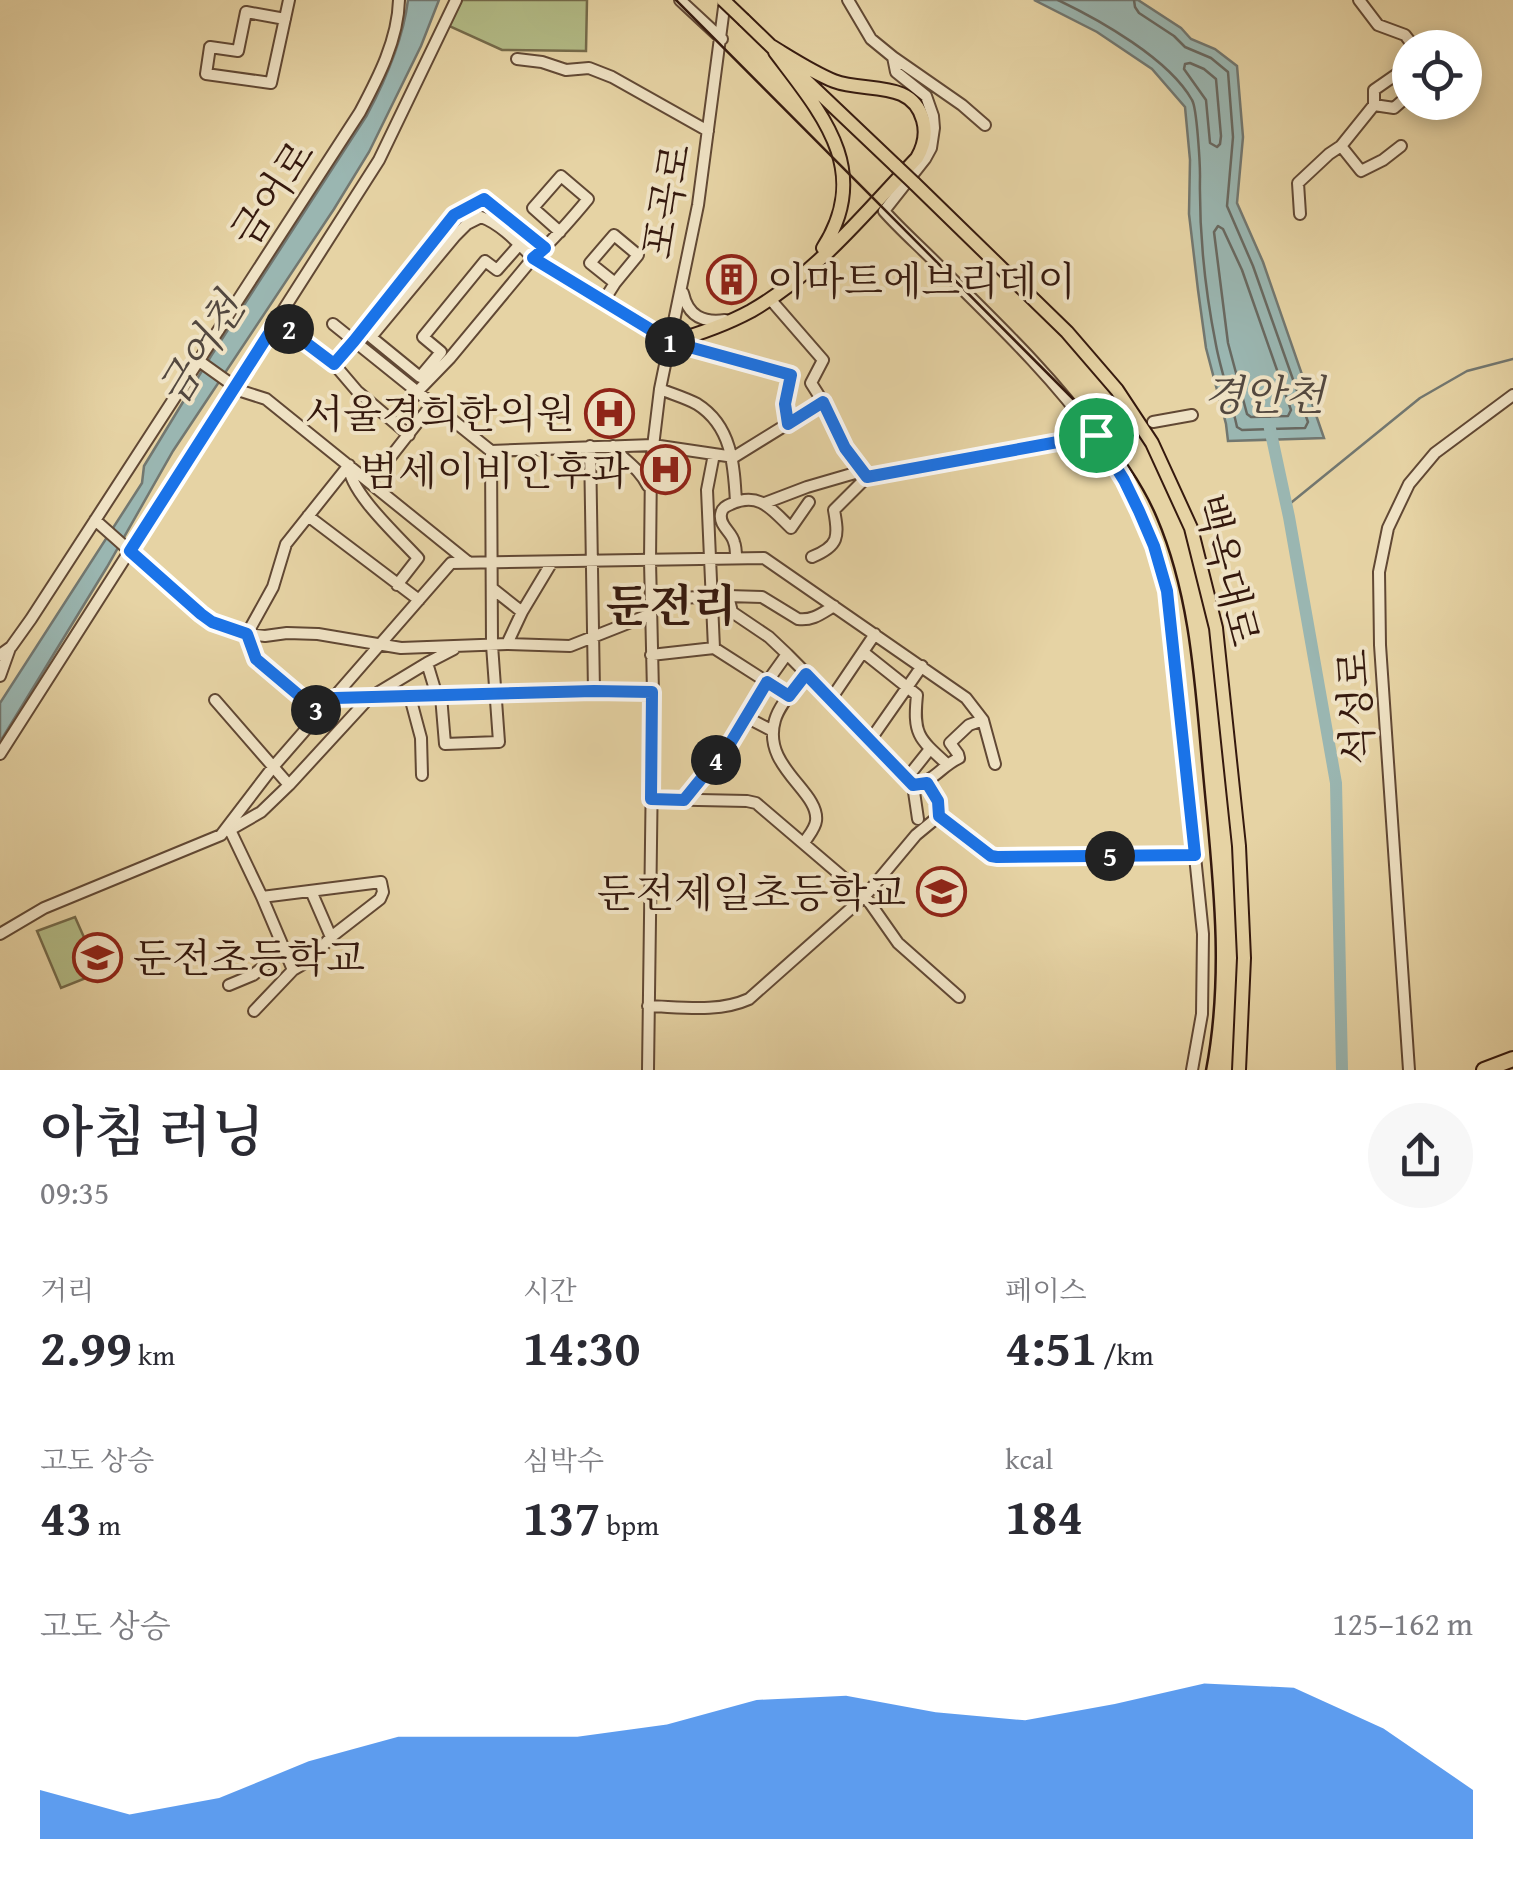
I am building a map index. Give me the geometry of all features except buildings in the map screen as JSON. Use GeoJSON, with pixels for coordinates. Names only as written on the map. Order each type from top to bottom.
{"type":"FeatureCollection","features":[{"type":"Feature","properties":{"kind":"highway"},"geometry":{"type":"LineString","coordinates":[[1484,1070],[1513,1058]]}},
{"type":"Feature","properties":{"kind":"main road"},"geometry":{"type":"LineString","coordinates":[[724,0],[771,46],[830,128],[843,171],[842,208],[810,268]]}},
{"type":"Feature","properties":{"kind":"main road"},"geometry":{"type":"LineString","coordinates":[[671,342],[708,331],[770,299],[810,268],[923,148],[925,125],[914,102],[904,94],[835,81],[771,46]]}},
{"type":"Feature","properties":{"kind":"main road","name":"백옥대로"},"geometry":{"type":"LineString","coordinates":[[771,46],[1067,332],[1117,390],[1152,442],[1190,528],[1216,628],[1239,846],[1244,958],[1239,1070]]}},
{"type":"Feature","properties":{"kind":"street"},"geometry":{"type":"LineString","coordinates":[[286,19],[246,12],[238,51],[210,47],[206,74],[272,83],[286,19],[289,0]]}},
{"type":"Feature","properties":{"kind":"street","name":"금어로"},"geometry":{"type":"LineString","coordinates":[[0,655],[11,647],[97,522],[360,112],[393,40],[399,0]]}},
{"type":"Feature","properties":{"kind":"street"},"geometry":{"type":"LineString","coordinates":[[0,754],[379,160],[456,0]]}},
{"type":"Feature","properties":{"kind":"street"},"geometry":{"type":"LineString","coordinates":[[680,0],[722,39]]}},
{"type":"Feature","properties":{"kind":"street","name":"포곡로"},"geometry":{"type":"LineString","coordinates":[[648,1070],[653,445],[660,389],[698,206],[724,0]]}},
{"type":"Feature","properties":{"kind":"street"},"geometry":{"type":"LineString","coordinates":[[848,0],[871,39],[985,125]]}},
{"type":"Feature","properties":{"kind":"street"},"geometry":{"type":"LineString","coordinates":[[1358,0],[1378,24],[1393,30]]}},
{"type":"Feature","properties":{"kind":"street"},"geometry":{"type":"LineString","coordinates":[[892,57],[896,72],[926,96],[934,128],[925,159],[884,212],[1047,376],[1096,435],[1124,480],[1154,546],[1167,591],[1204,934],[1202,1014],[1192,1070]]}},
{"type":"Feature","properties":{"kind":"street"},"geometry":{"type":"LineString","coordinates":[[517,59],[566,70],[590,68],[708,131]]}},
{"type":"Feature","properties":{"kind":"street"},"geometry":{"type":"LineString","coordinates":[[1300,214],[1298,183],[1342,146],[1374,104],[1374,90],[1392,77]]}},
{"type":"Feature","properties":{"kind":"street"},"geometry":{"type":"LineString","coordinates":[[1374,104],[1392,108]]}},
{"type":"Feature","properties":{"kind":"street"},"geometry":{"type":"LineString","coordinates":[[1342,146],[1361,171],[1401,146]]}},
{"type":"Feature","properties":{"kind":"street"},"geometry":{"type":"LineString","coordinates":[[418,392],[533,258],[560,232],[588,199],[561,176],[533,208],[560,232]]}},
{"type":"Feature","properties":{"kind":"street"},"geometry":{"type":"LineString","coordinates":[[334,364],[454,215],[484,199],[545,248]]}},
{"type":"Feature","properties":{"kind":"street"},"geometry":{"type":"LineString","coordinates":[[520,244],[498,270],[485,261],[422,336],[442,352],[420,377],[371,338],[454,236],[481,217],[491,220],[520,244],[533,258],[671,342],[791,375],[785,404],[788,424]]}},
{"type":"Feature","properties":{"kind":"street"},"geometry":{"type":"LineString","coordinates":[[603,302],[638,255],[614,235],[590,263],[615,283]]}},
{"type":"Feature","properties":{"kind":"street"},"geometry":{"type":"LineString","coordinates":[[681,285],[686,305],[703,320],[736,318]]}},
{"type":"Feature","properties":{"kind":"street"},"geometry":{"type":"LineString","coordinates":[[770,299],[823,360],[811,383],[864,474]]}},
{"type":"Feature","properties":{"kind":"street"},"geometry":{"type":"LineString","coordinates":[[277,321],[334,364],[358,392],[408,435]]}},
{"type":"Feature","properties":{"kind":"street"},"geometry":{"type":"LineString","coordinates":[[333,324],[492,451],[653,445],[734,457],[823,402]]}},
{"type":"Feature","properties":{"kind":"street"},"geometry":{"type":"LineString","coordinates":[[199,361],[235,386],[266,399],[469,563]]}},
{"type":"Feature","properties":{"kind":"street"},"geometry":{"type":"LineString","coordinates":[[660,389],[695,403],[716,420],[734,457],[736,502]]}},
{"type":"Feature","properties":{"kind":"street","name":"석성로"},"geometry":{"type":"LineString","coordinates":[[1409,1070],[1380,646],[1379,572],[1388,528],[1409,484],[1435,453],[1513,395]]}},
{"type":"Feature","properties":{"kind":"street"},"geometry":{"type":"LineString","coordinates":[[371,482],[432,404]]}},
{"type":"Feature","properties":{"kind":"street"},"geometry":{"type":"LineString","coordinates":[[1153,422],[1192,415]]}},
{"type":"Feature","properties":{"kind":"street"},"geometry":{"type":"LineString","coordinates":[[764,503],[864,474],[1131,427]]}},
{"type":"Feature","properties":{"kind":"street"},"geometry":{"type":"LineString","coordinates":[[590,446],[594,691]]}},
{"type":"Feature","properties":{"kind":"street"},"geometry":{"type":"LineString","coordinates":[[613,446],[640,472],[650,489]]}},
{"type":"Feature","properties":{"kind":"street"},"geometry":{"type":"LineString","coordinates":[[427,663],[439,696],[445,744],[500,742],[492,645],[492,451]]}},
{"type":"Feature","properties":{"kind":"street"},"geometry":{"type":"LineString","coordinates":[[714,454],[707,490],[714,648]]}},
{"type":"Feature","properties":{"kind":"street"},"geometry":{"type":"LineString","coordinates":[[321,714],[256,659],[247,634],[274,587],[286,544],[349,465]]}},
{"type":"Feature","properties":{"kind":"street"},"geometry":{"type":"LineString","coordinates":[[349,465],[349,476],[368,505],[418,558],[397,585]]}},
{"type":"Feature","properties":{"kind":"street"},"geometry":{"type":"LineString","coordinates":[[812,557],[832,546],[838,530],[834,510],[864,474]]}},
{"type":"Feature","properties":{"kind":"street"},"geometry":{"type":"LineString","coordinates":[[736,558],[734,540],[721,518],[726,505],[753,499],[764,503],[792,528],[809,502]]}},
{"type":"Feature","properties":{"kind":"street"},"geometry":{"type":"LineString","coordinates":[[308,516],[419,600]]}},
{"type":"Feature","properties":{"kind":"street"},"geometry":{"type":"LineString","coordinates":[[97,522],[201,614],[247,634],[318,634],[401,648],[570,646],[652,614]]}},
{"type":"Feature","properties":{"kind":"street"},"geometry":{"type":"LineString","coordinates":[[226,832],[273,767],[450,563],[764,558],[966,698],[983,720],[996,764]]}},
{"type":"Feature","properties":{"kind":"street"},"geometry":{"type":"LineString","coordinates":[[508,644],[552,562]]}},
{"type":"Feature","properties":{"kind":"street"},"geometry":{"type":"LineString","coordinates":[[493,589],[522,612]]}},
{"type":"Feature","properties":{"kind":"street"},"geometry":{"type":"LineString","coordinates":[[728,596],[732,612],[787,654],[910,781],[918,819]]}},
{"type":"Feature","properties":{"kind":"street"},"geometry":{"type":"LineString","coordinates":[[651,599],[762,597],[805,620],[834,606]]}},
{"type":"Feature","properties":{"kind":"street"},"geometry":{"type":"LineString","coordinates":[[832,699],[874,634]]}},
{"type":"Feature","properties":{"kind":"street"},"geometry":{"type":"LineString","coordinates":[[0,676],[11,647]]}},
{"type":"Feature","properties":{"kind":"street"},"geometry":{"type":"LineString","coordinates":[[0,934],[44,908],[226,832],[260,812],[369,698],[459,647]]}},
{"type":"Feature","properties":{"kind":"street"},"geometry":{"type":"LineString","coordinates":[[652,655],[714,648],[789,696]]}},
{"type":"Feature","properties":{"kind":"street"},"geometry":{"type":"LineString","coordinates":[[863,652],[917,695],[915,729],[947,764]]}},
{"type":"Feature","properties":{"kind":"street"},"geometry":{"type":"LineString","coordinates":[[684,800],[731,742],[787,654]]}},
{"type":"Feature","properties":{"kind":"street"},"geometry":{"type":"LineString","coordinates":[[871,739],[922,666]]}},
{"type":"Feature","properties":{"kind":"street"},"geometry":{"type":"LineString","coordinates":[[804,842],[816,820],[814,809],[781,763],[773,731],[775,719],[806,674]]}},
{"type":"Feature","properties":{"kind":"street"},"geometry":{"type":"LineString","coordinates":[[335,698],[652,692]]}},
{"type":"Feature","properties":{"kind":"street"},"geometry":{"type":"LineString","coordinates":[[410,697],[421,738],[422,775]]}},
{"type":"Feature","properties":{"kind":"street"},"geometry":{"type":"LineString","coordinates":[[215,700],[289,785]]}},
{"type":"Feature","properties":{"kind":"street"},"geometry":{"type":"LineString","coordinates":[[746,717],[773,731]]}},
{"type":"Feature","properties":{"kind":"street"},"geometry":{"type":"LineString","coordinates":[[927,783],[959,758],[950,743],[954,738],[983,720]]}},
{"type":"Feature","properties":{"kind":"street"},"geometry":{"type":"LineString","coordinates":[[910,781],[930,749]]}},
{"type":"Feature","properties":{"kind":"street"},"geometry":{"type":"LineString","coordinates":[[910,781],[927,783]]}},
{"type":"Feature","properties":{"kind":"street"},"geometry":{"type":"LineString","coordinates":[[927,783],[938,801],[939,816],[991,856],[1195,855]]}},
{"type":"Feature","properties":{"kind":"street"},"geometry":{"type":"LineString","coordinates":[[651,799],[756,803],[865,896],[898,942],[959,997]]}},
{"type":"Feature","properties":{"kind":"street"},"geometry":{"type":"LineString","coordinates":[[648,1006],[727,1006],[749,999],[865,896],[909,842],[939,816]]}},
{"type":"Feature","properties":{"kind":"street"},"geometry":{"type":"LineString","coordinates":[[226,832],[262,897],[293,970]]}},
{"type":"Feature","properties":{"kind":"street"},"geometry":{"type":"LineString","coordinates":[[254,1011],[293,970],[310,960],[380,899],[383,892],[382,882],[262,897]]}},
{"type":"Feature","properties":{"kind":"street"},"geometry":{"type":"LineString","coordinates":[[312,891],[332,937]]}},
{"type":"Feature","properties":{"kind":"street"},"geometry":{"type":"LineString","coordinates":[[229,985],[253,975],[284,950]]}},
{"type":"Feature","properties":{"kind":"green space"},"geometry":{"type":"Polygon","coordinates":[[[462,0],[587,0],[586,51],[502,50],[449,26],[462,0]]]}},
{"type":"Feature","properties":{"kind":"green space"},"geometry":{"type":"Polygon","coordinates":[[[75,917],[98,969],[96,974],[61,988],[37,931],[75,917]]]}},
{"type":"Feature","properties":{"kind":"water","name":"금어천"},"geometry":{"type":"Polygon","coordinates":[[[408,0],[439,0],[369,152],[173,451],[0,742],[0,703],[142,483],[144,466],[211,356],[367,115],[393,59],[408,0]]]}},
{"type":"Feature","properties":{"kind":"water","name":"경안천"},"geometry":{"type":"Polygon","coordinates":[[[1034,0],[1138,0],[1191,39],[1215,49],[1237,66],[1243,137],[1237,203],[1263,262],[1324,438],[1228,441],[1206,348],[1198,290],[1189,214],[1190,160],[1185,107],[1152,69],[1097,32],[1034,0]]]}},
{"type":"Feature","properties":{"kind":"waterway"},"geometry":{"type":"LineString","coordinates":[[1287,506],[1420,398],[1467,371],[1513,359]]}},
{"type":"Feature","properties":{"kind":"waterway","name":"경안천"},"geometry":{"type":"LineString","coordinates":[[1269,424],[1336,783],[1342,1070]]}},
{"type":"Feature","properties":{"kind":"tram line"},"geometry":{"type":"LineString","coordinates":[[676,0],[1095,421],[1151,505],[1177,580],[1190,643],[1197,708],[1216,959],[1206,1070]]}},
{"type":"Feature","properties":{"kind":"place","name":"이마트에브리데이"},"geometry":{"type":"Point","coordinates":[732,280]}},
{"type":"Feature","properties":{"kind":"place","name":"서울경희한의원"},"geometry":{"type":"Point","coordinates":[610,413]}},
{"type":"Feature","properties":{"kind":"place","name":"범세이비인후과"},"geometry":{"type":"Point","coordinates":[665,470]}},
{"type":"Feature","properties":{"kind":"place","name":"둔전제일초등학교"},"geometry":{"type":"Point","coordinates":[941,892]}},
{"type":"Feature","properties":{"kind":"place","name":"둔전초등학교"},"geometry":{"type":"Point","coordinates":[98,957]}},
{"type":"Feature","properties":{"kind":"district","name":"둔전리"},"geometry":{"type":"Point","coordinates":[671,604]}},
{"type":"Feature","properties":{"kind":"route"},"geometry":{"type":"LineString","coordinates":[[484,199],[545,248],[533,258],[671,342],[791,375],[785,404],[788,424],[823,402],[845,448],[867,477],[1096,435],[1139,511],[1167,591],[1195,855],[991,856],[939,816],[940,806],[927,783],[913,785],[806,674],[789,696],[767,682],[731,742],[684,800],[651,799],[652,692],[335,698],[321,714],[256,659],[247,634],[212,622],[130,551],[277,321],[334,364],[454,215],[484,199]]}}]}
